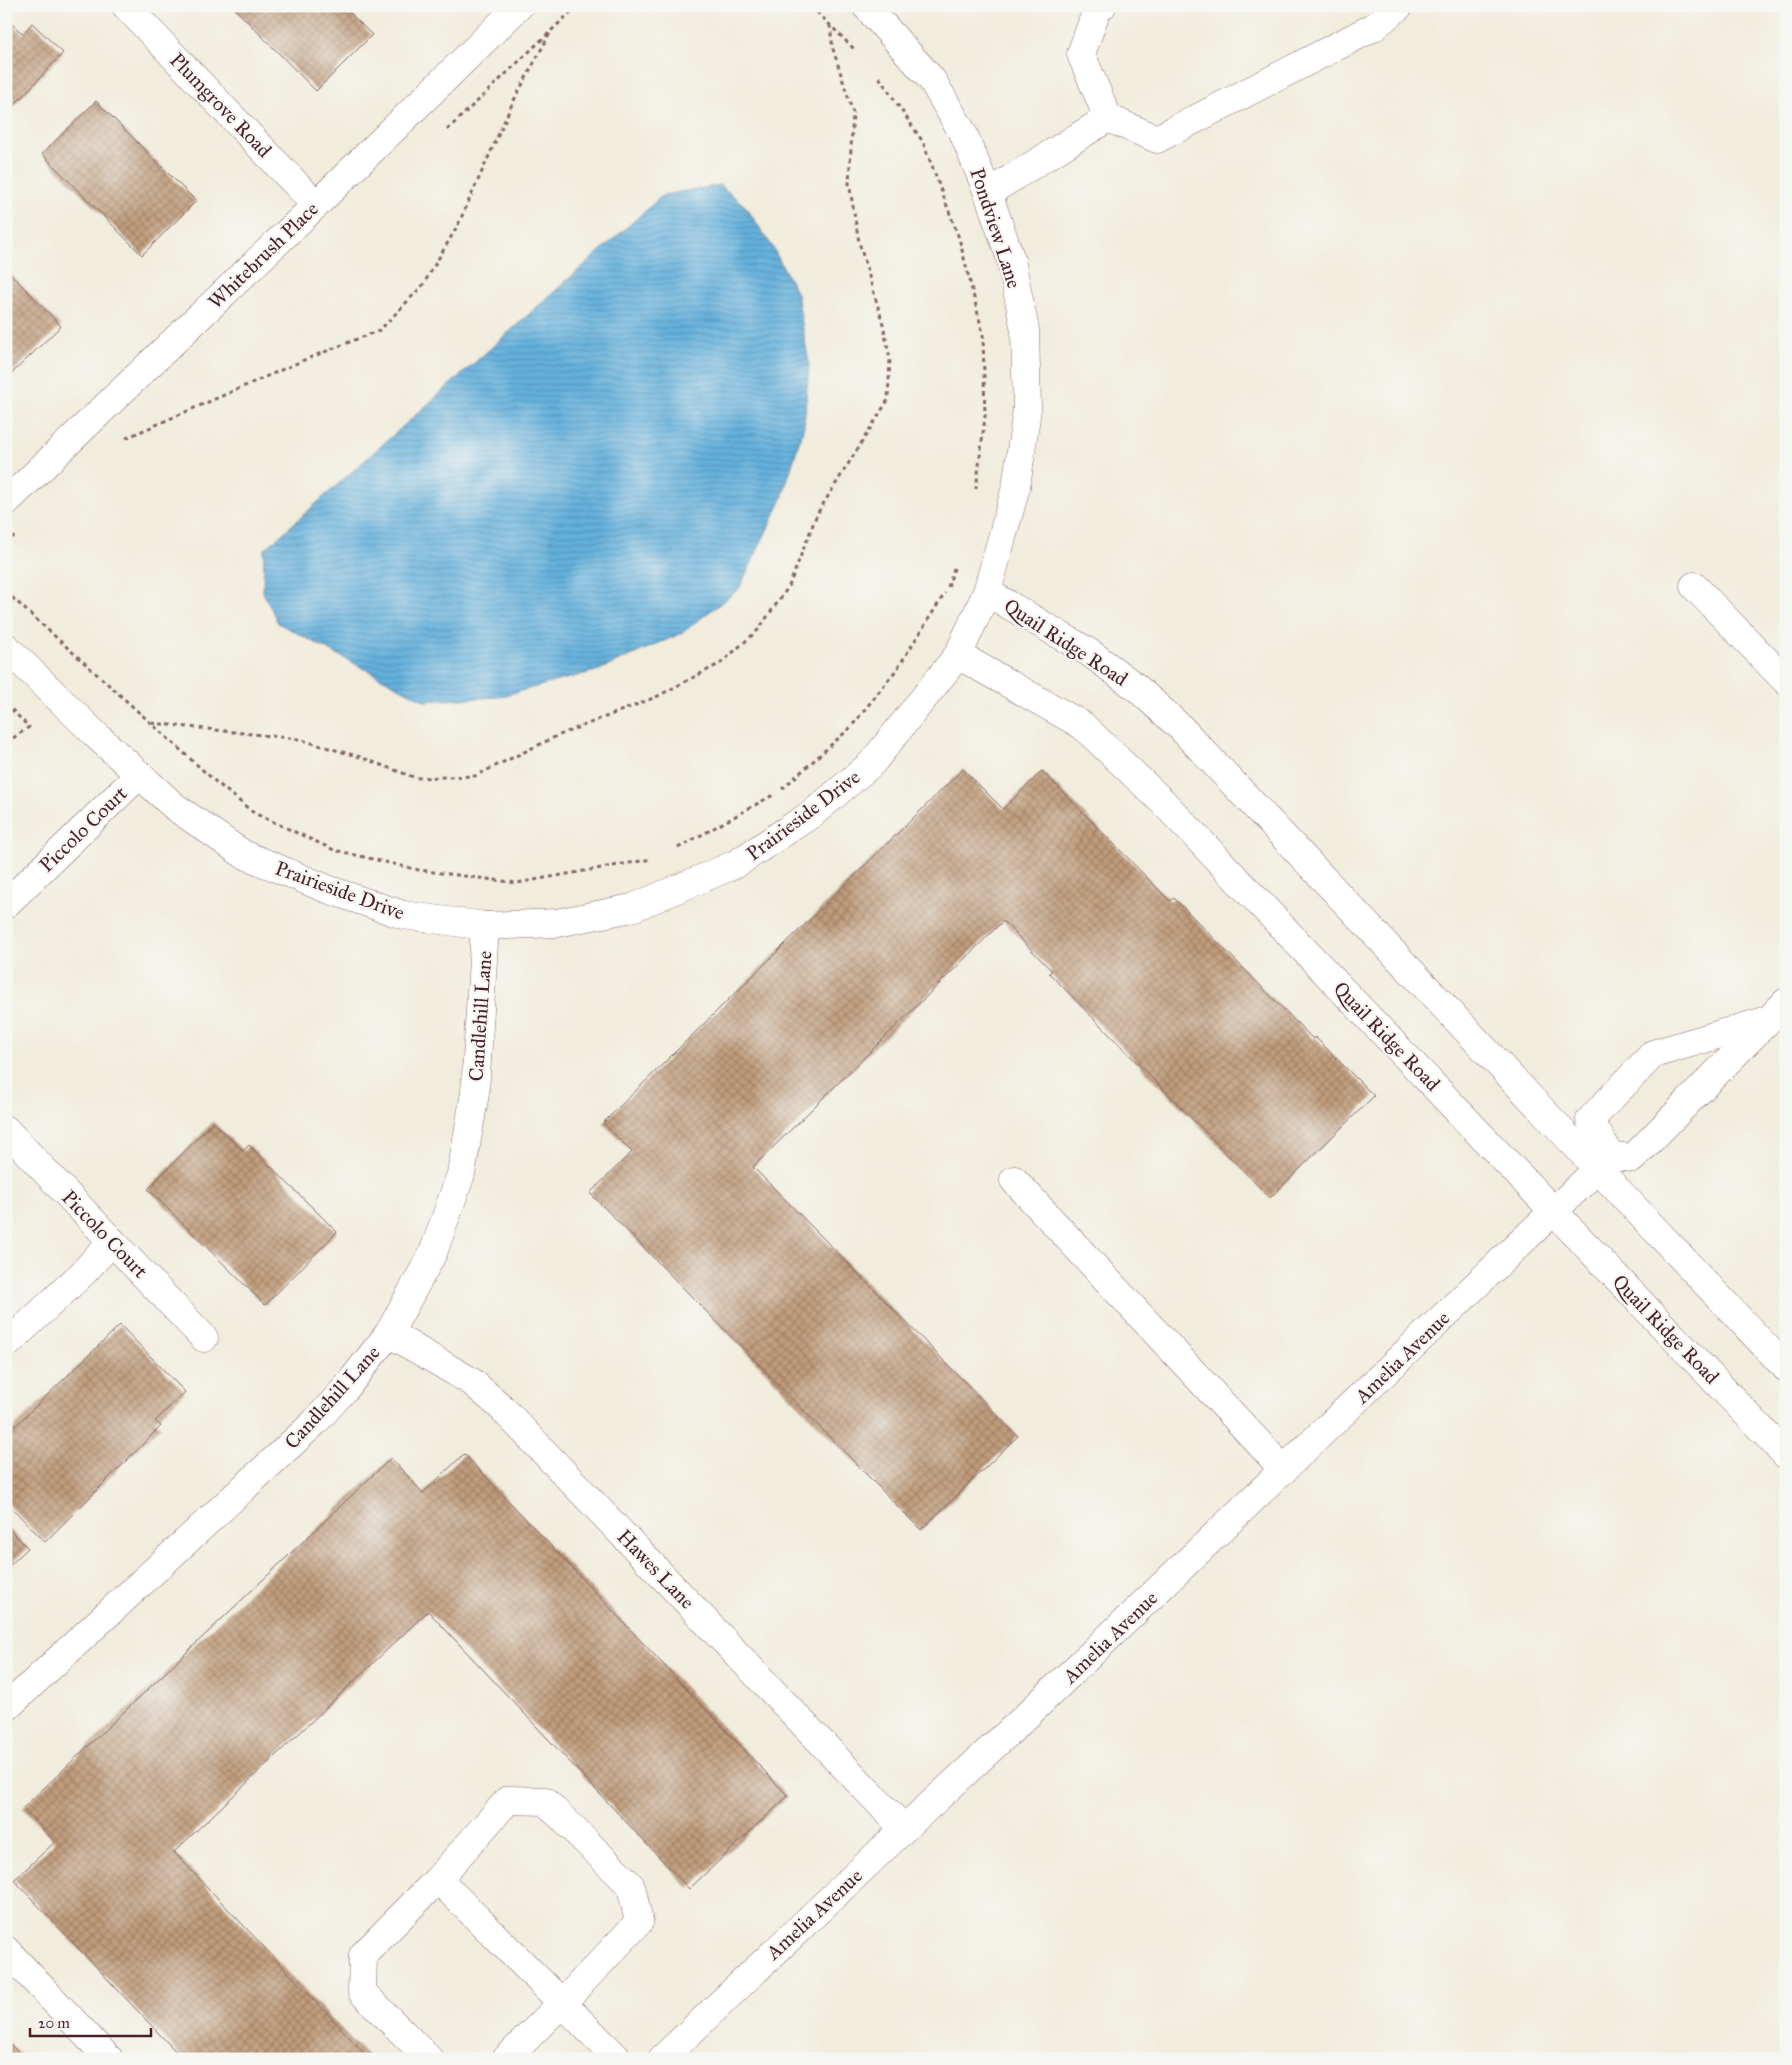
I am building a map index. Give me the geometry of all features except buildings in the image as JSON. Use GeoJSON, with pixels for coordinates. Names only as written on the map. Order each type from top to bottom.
{"type":"FeatureCollection","features":[{"type":"Feature","properties":{"kind":"street","name":"Plumgrove Road"},"geometry":{"type":"LineString","coordinates":[[126,6],[316,205]]}},
{"type":"Feature","properties":{"kind":"street","name":"Whitebrush Place"},"geometry":{"type":"LineString","coordinates":[[6,502],[316,205],[519,6]]}},
{"type":"Feature","properties":{"kind":"street","name":"Pondview Lane"},"geometry":{"type":"LineString","coordinates":[[866,6],[932,80],[964,135],[988,193],[1011,260],[1025,330],[1027,410],[1016,487],[987,592],[958,655]]}},
{"type":"Feature","properties":{"kind":"street"},"geometry":{"type":"LineString","coordinates":[[1102,6],[1096,12],[1081,54],[1108,118],[1158,139],[1374,27],[1399,6]]}},
{"type":"Feature","properties":{"kind":"street"},"geometry":{"type":"LineString","coordinates":[[988,193],[1108,118]]}},
{"type":"Feature","properties":{"kind":"street"},"geometry":{"type":"LineString","coordinates":[[1694,586],[1786,681]]}},
{"type":"Feature","properties":{"kind":"street","name":"Quail Ridge Road"},"geometry":{"type":"LineString","coordinates":[[987,592],[1090,652],[1137,688],[1181,728],[1605,1163],[1786,1368]]}},
{"type":"Feature","properties":{"kind":"street","name":"Prairieside Drive"},"geometry":{"type":"LineString","coordinates":[[6,647],[175,807],[243,854],[327,889],[403,915],[485,926],[557,923],[632,908],[736,864],[813,813],[872,763],[958,655]]}},
{"type":"Feature","properties":{"kind":"street","name":"Quail Ridge Road"},"geometry":{"type":"LineString","coordinates":[[958,655],[1082,725],[1164,803],[1786,1455]]}},
{"type":"Feature","properties":{"kind":"street","name":"Piccolo Court"},"geometry":{"type":"LineString","coordinates":[[6,904],[139,774]]}},
{"type":"Feature","properties":{"kind":"street","name":"Candlehill Lane"},"geometry":{"type":"LineString","coordinates":[[6,1708],[315,1422],[346,1388],[389,1333],[433,1253],[461,1174],[475,1093],[485,926]]}},
{"type":"Feature","properties":{"kind":"street"},"geometry":{"type":"LineString","coordinates":[[1777,1011],[1633,1158],[1605,1163],[1590,1120],[1653,1054],[1777,1011]]}},
{"type":"Feature","properties":{"kind":"street","name":"Piccolo Court"},"geometry":{"type":"LineString","coordinates":[[6,1130],[204,1338]]}},
{"type":"Feature","properties":{"kind":"street","name":"Amelia Avenue"},"geometry":{"type":"LineString","coordinates":[[662,2059],[904,1829],[1021,1721],[1605,1163]]}},
{"type":"Feature","properties":{"kind":"street"},"geometry":{"type":"LineString","coordinates":[[1014,1180],[1284,1470]]}},
{"type":"Feature","properties":{"kind":"street"},"geometry":{"type":"LineString","coordinates":[[6,1345],[83,1274],[112,1242]]}},
{"type":"Feature","properties":{"kind":"street","name":"Hawes Lane"},"geometry":{"type":"LineString","coordinates":[[389,1333],[472,1382],[501,1407],[904,1829]]}},
{"type":"Feature","properties":{"kind":"street"},"geometry":{"type":"LineString","coordinates":[[429,2059],[362,1992],[363,1955],[438,1879],[508,1800],[545,1801],[631,1886],[639,1922],[506,2059]]}},
{"type":"Feature","properties":{"kind":"street"},"geometry":{"type":"LineString","coordinates":[[438,1879],[618,2059]]}},
{"type":"Feature","properties":{"kind":"street"},"geometry":{"type":"LineString","coordinates":[[6,1950],[109,2059]]}},
{"type":"Feature","properties":{"kind":"path"},"geometry":{"type":"LineString","coordinates":[[811,6],[861,57]]}},
{"type":"Feature","properties":{"kind":"path"},"geometry":{"type":"LineString","coordinates":[[151,723],[298,739],[360,757],[416,778],[475,776],[556,736],[656,696],[721,663],[758,630],[789,586],[817,514],[888,400],[890,359],[883,324],[860,242],[849,183],[853,113],[833,49],[830,26]]}},
{"type":"Feature","properties":{"kind":"path"},"geometry":{"type":"LineString","coordinates":[[126,438],[304,360],[380,330],[423,285],[458,225],[513,102],[551,30]]}},
{"type":"Feature","properties":{"kind":"path"},"geometry":{"type":"LineString","coordinates":[[874,69],[923,142],[959,238],[983,334],[985,417],[976,491]]}},
{"type":"Feature","properties":{"kind":"path"},"geometry":{"type":"LineString","coordinates":[[677,848],[780,790],[851,727],[897,669],[947,591],[956,564]]}},
{"type":"Feature","properties":{"kind":"path"},"geometry":{"type":"LineString","coordinates":[[6,592],[216,782],[254,812],[334,850],[419,870],[517,883],[660,858]]}},
{"type":"Feature","properties":{"kind":"path"},"geometry":{"type":"LineString","coordinates":[[6,704],[29,727],[6,743]]}},
{"type":"Feature","properties":{"kind":"water"},"geometry":{"type":"Polygon","coordinates":[[[720,185],[745,206],[772,246],[797,294],[809,364],[804,426],[781,501],[739,589],[682,633],[599,670],[498,697],[425,701],[278,623],[263,592],[264,550],[663,195],[720,185]]]}}]}
